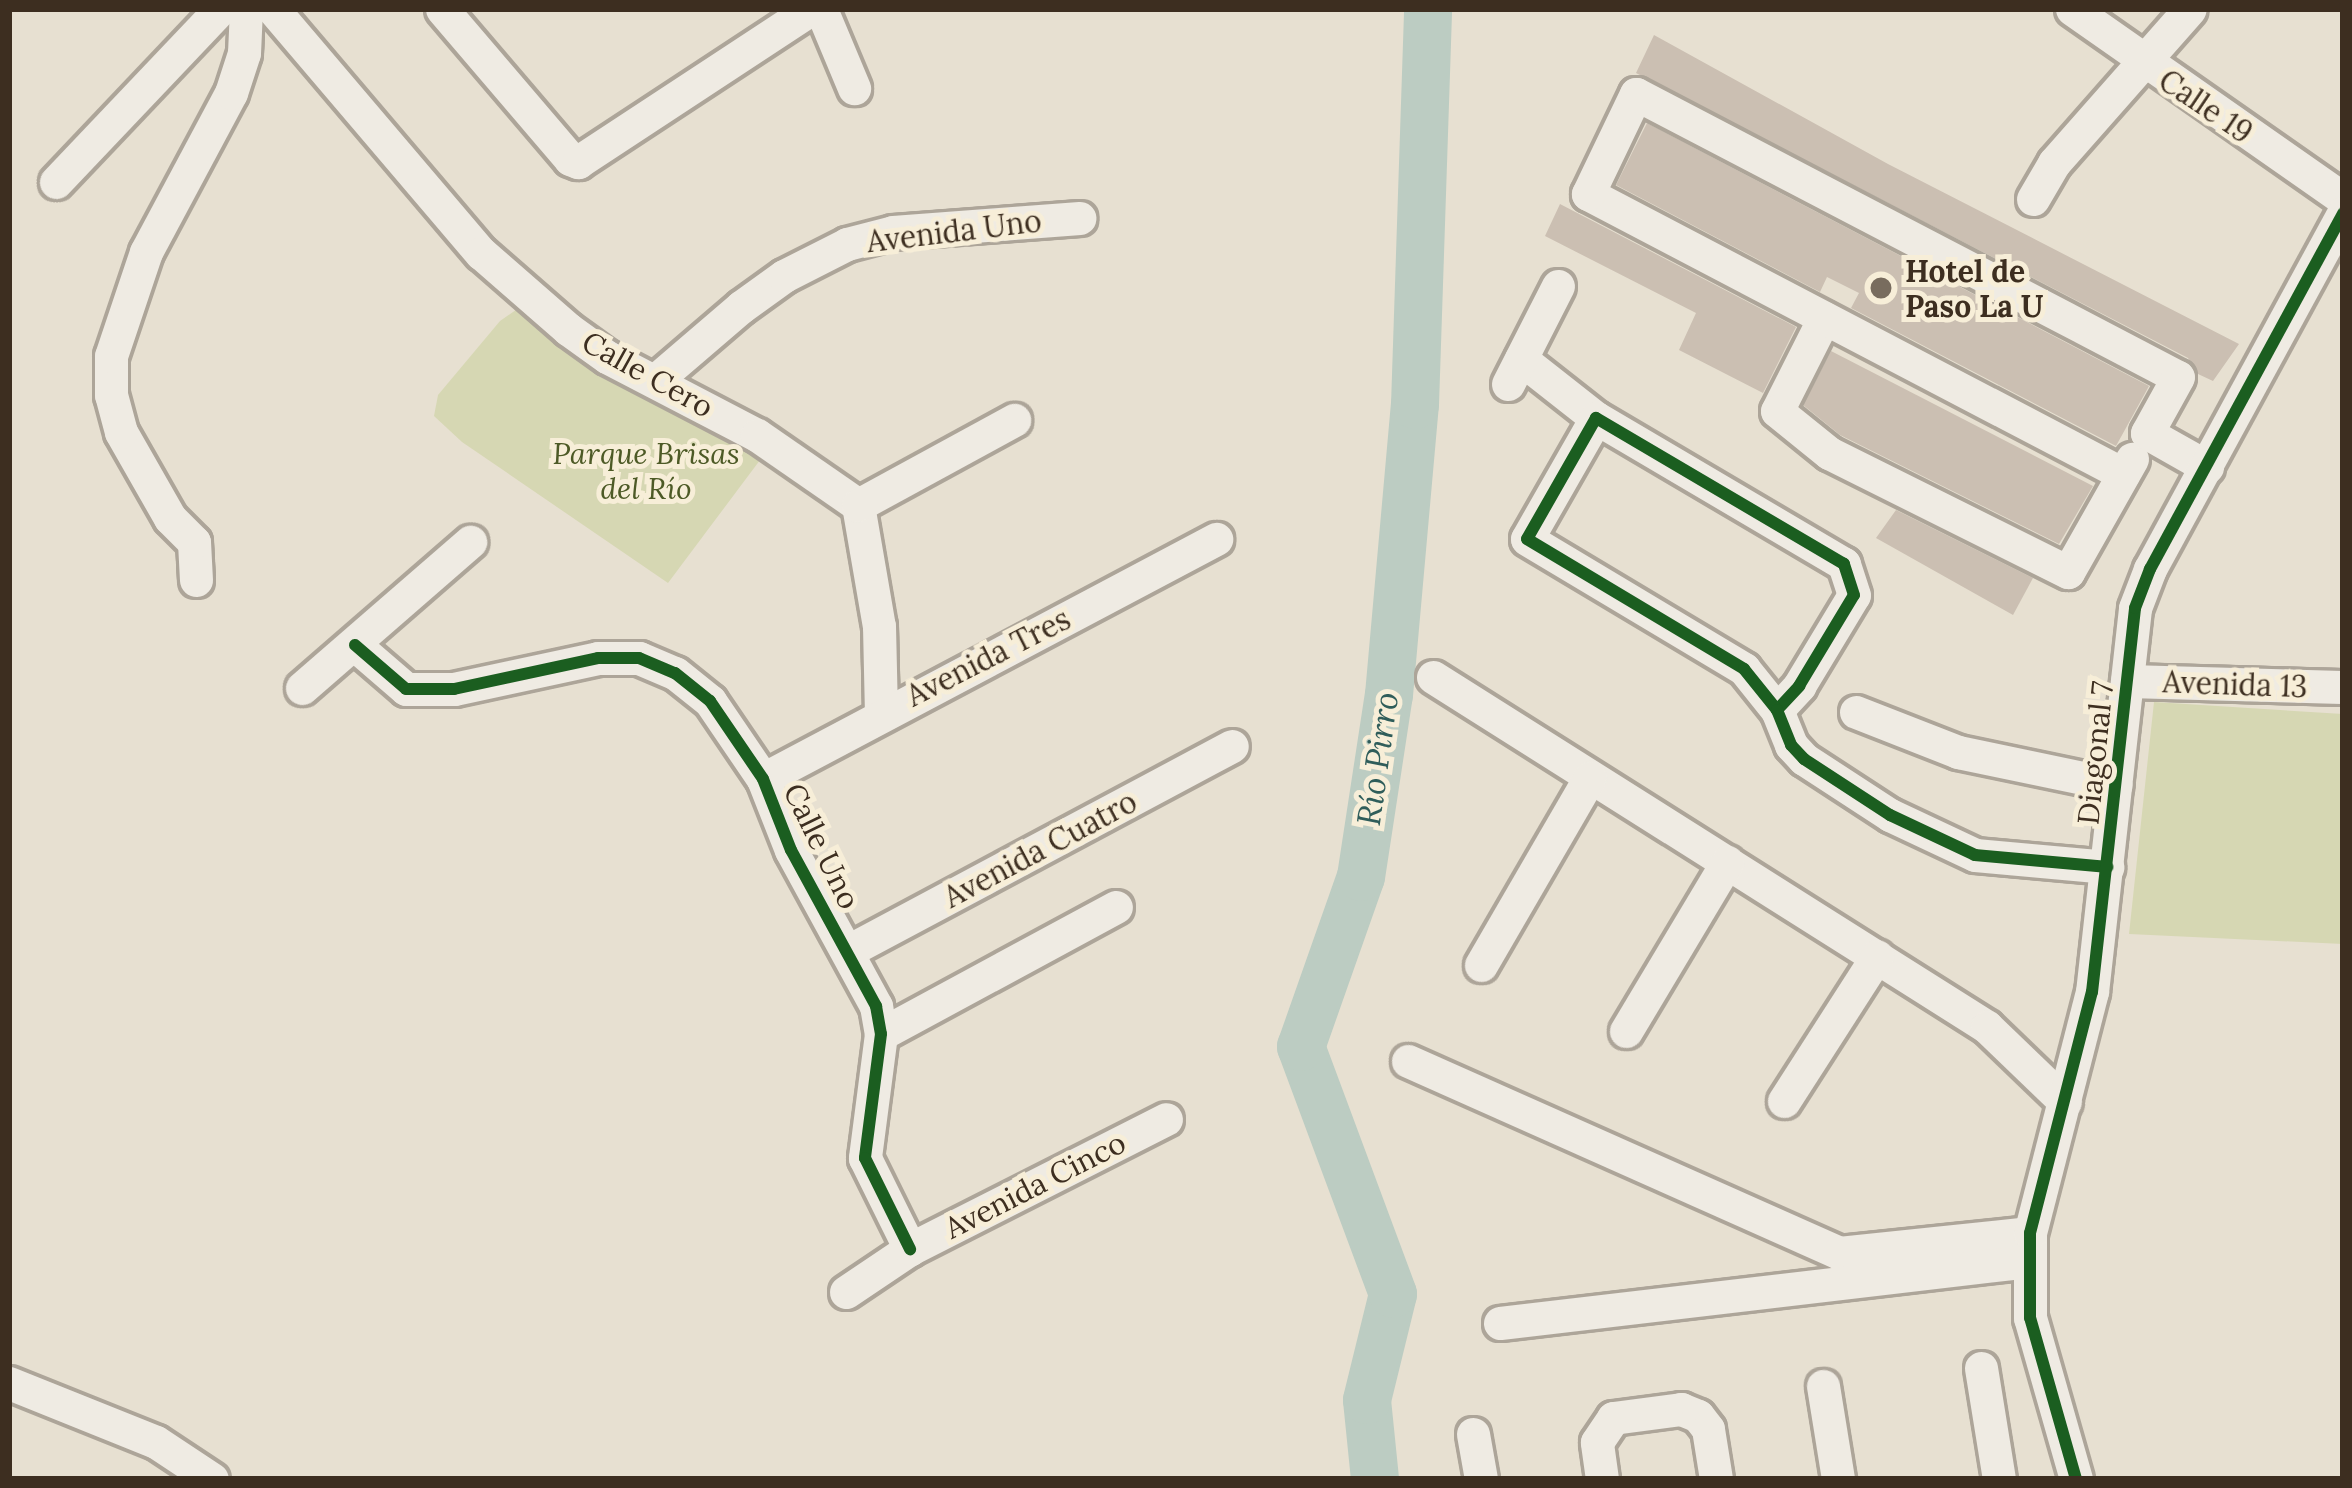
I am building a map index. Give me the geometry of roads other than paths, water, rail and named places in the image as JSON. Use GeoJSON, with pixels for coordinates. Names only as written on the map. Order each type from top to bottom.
{"type":"FeatureCollection","features":[{"type":"Feature","properties":{"kind":"street"},"geometry":{"type":"LineString","coordinates":[[56,182],[220,9]]}},
{"type":"Feature","properties":{"kind":"street"},"geometry":{"type":"LineString","coordinates":[[196,580],[194,542],[170,518],[122,432],[111,395],[111,356],[146,252],[231,93],[244,52],[246,9]]}},
{"type":"Feature","properties":{"kind":"street","name":"Calle Cero"},"geometry":{"type":"LineString","coordinates":[[273,9],[481,253],[607,357],[757,435],[858,505]]}},
{"type":"Feature","properties":{"kind":"street"},"geometry":{"type":"LineString","coordinates":[[460,15],[570,159],[587,160],[725,61],[811,9]]}},
{"type":"Feature","properties":{"kind":"street"},"geometry":{"type":"LineString","coordinates":[[820,9],[854,88]]}},
{"type":"Feature","properties":{"kind":"street","name":"Calle 19"},"geometry":{"type":"LineString","coordinates":[[2072,9],[2145,65],[2343,199]]}},
{"type":"Feature","properties":{"kind":"street"},"geometry":{"type":"LineString","coordinates":[[2033,199],[2054,163],[2190,9]]}},
{"type":"Feature","properties":{"kind":"street"},"geometry":{"type":"LineString","coordinates":[[1824,318],[1777,411],[1829,453],[2068,572],[2178,377],[1636,94],[1588,194],[2123,474]]}},
{"type":"Feature","properties":{"kind":"street","name":"Diagonal 7"},"geometry":{"type":"LineString","coordinates":[[2077,1479],[2030,1318],[2030,1247],[2092,992],[2134,608],[2150,568],[2343,213]]}},
{"type":"Feature","properties":{"kind":"street","name":"Avenida Uno"},"geometry":{"type":"LineString","coordinates":[[657,380],[784,276],[848,244],[893,232],[1079,218]]}},
{"type":"Feature","properties":{"kind":"street"},"geometry":{"type":"LineString","coordinates":[[1558,286],[1514,372],[1844,564],[1854,595],[1799,686],[1777,710]]}},
{"type":"Feature","properties":{"kind":"street"},"geometry":{"type":"LineString","coordinates":[[1596,418],[1527,539],[1744,669],[1777,710],[1791,745],[1804,759],[1933,835],[1975,855],[2107,867]]}},
{"type":"Feature","properties":{"kind":"street"},"geometry":{"type":"LineString","coordinates":[[881,712],[879,626],[858,505],[1014,420]]}},
{"type":"Feature","properties":{"kind":"street"},"geometry":{"type":"LineString","coordinates":[[2147,433],[2206,467]]}},
{"type":"Feature","properties":{"kind":"street","name":"Avenida Tres"},"geometry":{"type":"LineString","coordinates":[[763,779],[881,712],[1216,539]]}},
{"type":"Feature","properties":{"kind":"street"},"geometry":{"type":"LineString","coordinates":[[302,688],[356,646],[470,542]]}},
{"type":"Feature","properties":{"kind":"street","name":"Calle Uno"},"geometry":{"type":"LineString","coordinates":[[356,646],[406,689],[454,688],[598,658],[639,658],[675,674],[710,700],[763,779],[791,850],[876,1006],[881,1034],[865,1158],[910,1249]]}},
{"type":"Feature","properties":{"kind":"street"},"geometry":{"type":"LineString","coordinates":[[1433,677],[1987,1027],[2065,1102]]}},
{"type":"Feature","properties":{"kind":"street","name":"Avenida 13"},"geometry":{"type":"LineString","coordinates":[[2127,681],[2342,683]]}},
{"type":"Feature","properties":{"kind":"street"},"geometry":{"type":"LineString","coordinates":[[1856,712],[1958,752],[2116,785]]}},
{"type":"Feature","properties":{"kind":"street","name":"Avenida Cuatro"},"geometry":{"type":"LineString","coordinates":[[848,951],[1232,746]]}},
{"type":"Feature","properties":{"kind":"street"},"geometry":{"type":"LineString","coordinates":[[1481,965],[1590,777]]}},
{"type":"Feature","properties":{"kind":"street"},"geometry":{"type":"LineString","coordinates":[[1626,1031],[1727,862]]}},
{"type":"Feature","properties":{"kind":"street"},"geometry":{"type":"LineString","coordinates":[[881,1034],[1116,907]]}},
{"type":"Feature","properties":{"kind":"street"},"geometry":{"type":"LineString","coordinates":[[1784,1101],[1877,956]]}},
{"type":"Feature","properties":{"kind":"street"},"geometry":{"type":"LineString","coordinates":[[1408,1061],[1840,1267]]}},
{"type":"Feature","properties":{"kind":"street","name":"Avenida Cinco"},"geometry":{"type":"LineString","coordinates":[[846,1292],[910,1249],[1166,1119]]}},
{"type":"Feature","properties":{"kind":"street"},"geometry":{"type":"LineString","coordinates":[[1500,1323],[1840,1267],[2030,1247]]}},
{"type":"Feature","properties":{"kind":"street"},"geometry":{"type":"LineString","coordinates":[[1981,1368],[1999,1479]]}},
{"type":"Feature","properties":{"kind":"street"},"geometry":{"type":"LineString","coordinates":[[9,1383],[156,1442],[212,1479]]}},
{"type":"Feature","properties":{"kind":"street"},"geometry":{"type":"LineString","coordinates":[[1823,1387],[1838,1479]]}},
{"type":"Feature","properties":{"kind":"street"},"geometry":{"type":"LineString","coordinates":[[1602,1479],[1597,1442],[1613,1418],[1681,1409],[1698,1416],[1708,1429],[1716,1479]]}},
{"type":"Feature","properties":{"kind":"street"},"geometry":{"type":"LineString","coordinates":[[1473,1434],[1481,1479]]}},
{"type":"Feature","properties":{"kind":"waterway","name":"Río Pirro"},"geometry":{"type":"LineString","coordinates":[[1375,1479],[1367,1400],[1393,1294],[1301,1047],[1361,877],[1389,695],[1415,405],[1428,9]]}},
{"type":"Feature","properties":{"kind":"place","name":"Hotel de Paso La U"},"geometry":{"type":"Point","coordinates":[1881,288]}},
{"type":"Feature","properties":{"kind":"park label","name":"Parque Brisas del Río"},"geometry":{"type":"Point","coordinates":[646,470]}}]}
